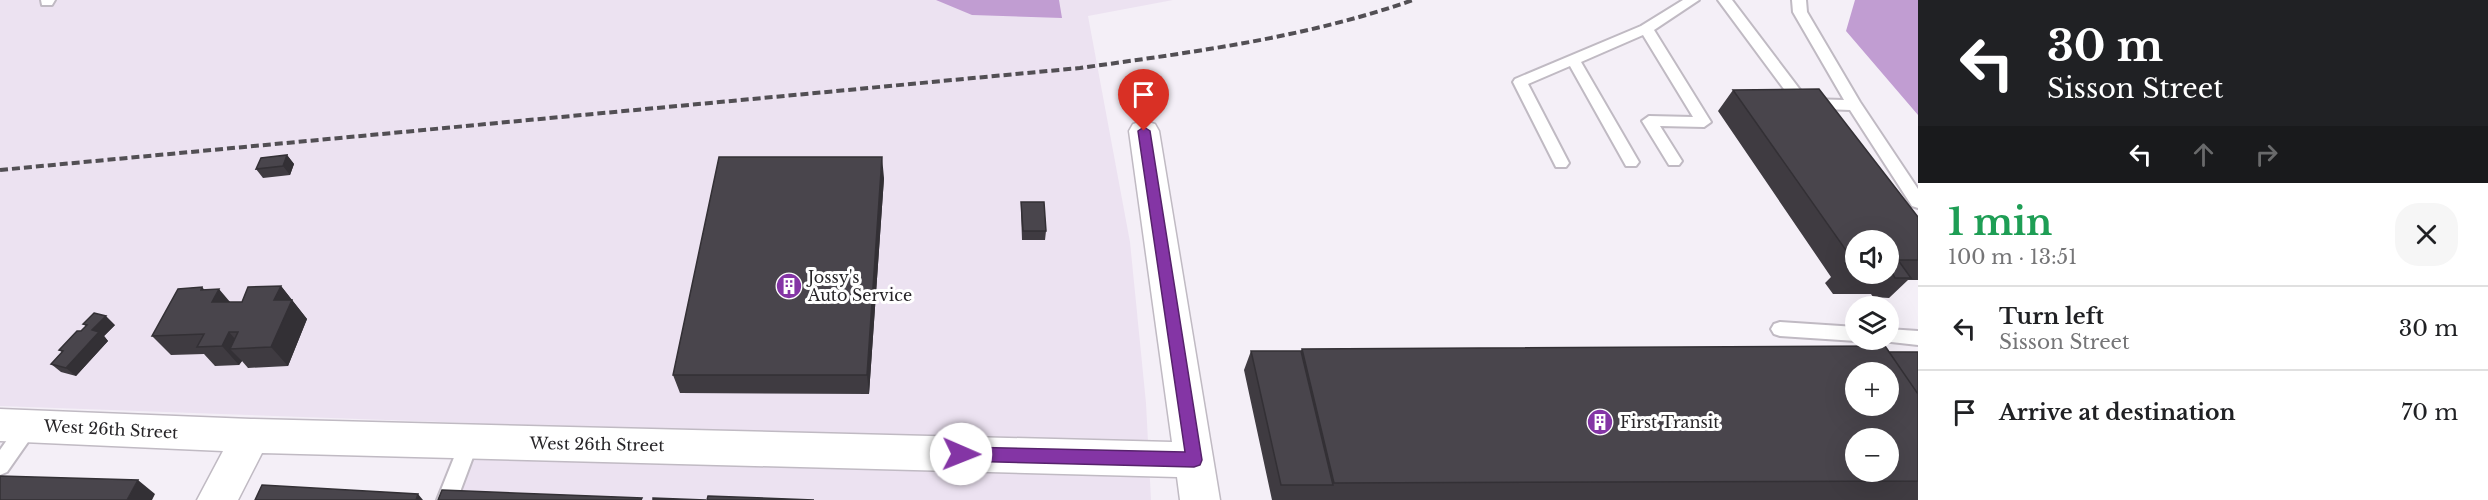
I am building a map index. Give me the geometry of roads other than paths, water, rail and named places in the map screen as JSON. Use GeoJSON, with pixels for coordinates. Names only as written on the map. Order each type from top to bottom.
{"type":"FeatureCollection","features":[{"type":"Feature","properties":{"kind":"street"},"geometry":{"type":"LineString","coordinates":[[1144,131],[1200,500]]}},
{"type":"Feature","properties":{"kind":"street","name":"West 26th Street"},"geometry":{"type":"LineString","coordinates":[[14,425],[251,436],[1194,460]]}},
{"type":"Feature","properties":{"kind":"street"},"geometry":{"type":"LineString","coordinates":[[217,500],[251,436]]}},
{"type":"Feature","properties":{"kind":"lane"},"geometry":{"type":"LineString","coordinates":[[1561,163],[1520,82],[1646,29],[1692,0]]}},
{"type":"Feature","properties":{"kind":"lane"},"geometry":{"type":"LineString","coordinates":[[1725,0],[1803,104],[1854,105]]}},
{"type":"Feature","properties":{"kind":"lane"},"geometry":{"type":"LineString","coordinates":[[1799,0],[1800,12],[1854,105],[1918,202]]}},
{"type":"Feature","properties":{"kind":"lane"},"geometry":{"type":"LineString","coordinates":[[1646,29],[1704,122],[1649,121],[1674,161]]}},
{"type":"Feature","properties":{"kind":"lane"},"geometry":{"type":"LineString","coordinates":[[1573,60],[1631,162]]}},
{"type":"Feature","properties":{"kind":"lane"},"geometry":{"type":"LineString","coordinates":[[1780,329],[1845,333]]}},
{"type":"Feature","properties":{"kind":"lane"},"geometry":{"type":"LineString","coordinates":[[1899,337],[1918,338]]}},
{"type":"Feature","properties":{"kind":"lane"},"geometry":{"type":"LineString","coordinates":[[0,466],[14,425]]}},
{"type":"Feature","properties":{"kind":"lane"},"geometry":{"type":"LineString","coordinates":[[447,500],[470,441]]}},
{"type":"Feature","properties":{"kind":"railway"},"geometry":{"type":"LineString","coordinates":[[0,170],[1080,68],[1290,34],[1413,0]]}},
{"type":"Feature","properties":{"kind":"place","name":"Jossy's Auto Service"},"geometry":{"type":"Point","coordinates":[789,286]}},
{"type":"Feature","properties":{"kind":"place","name":"First Transit"},"geometry":{"type":"Point","coordinates":[1600,422]}}]}
